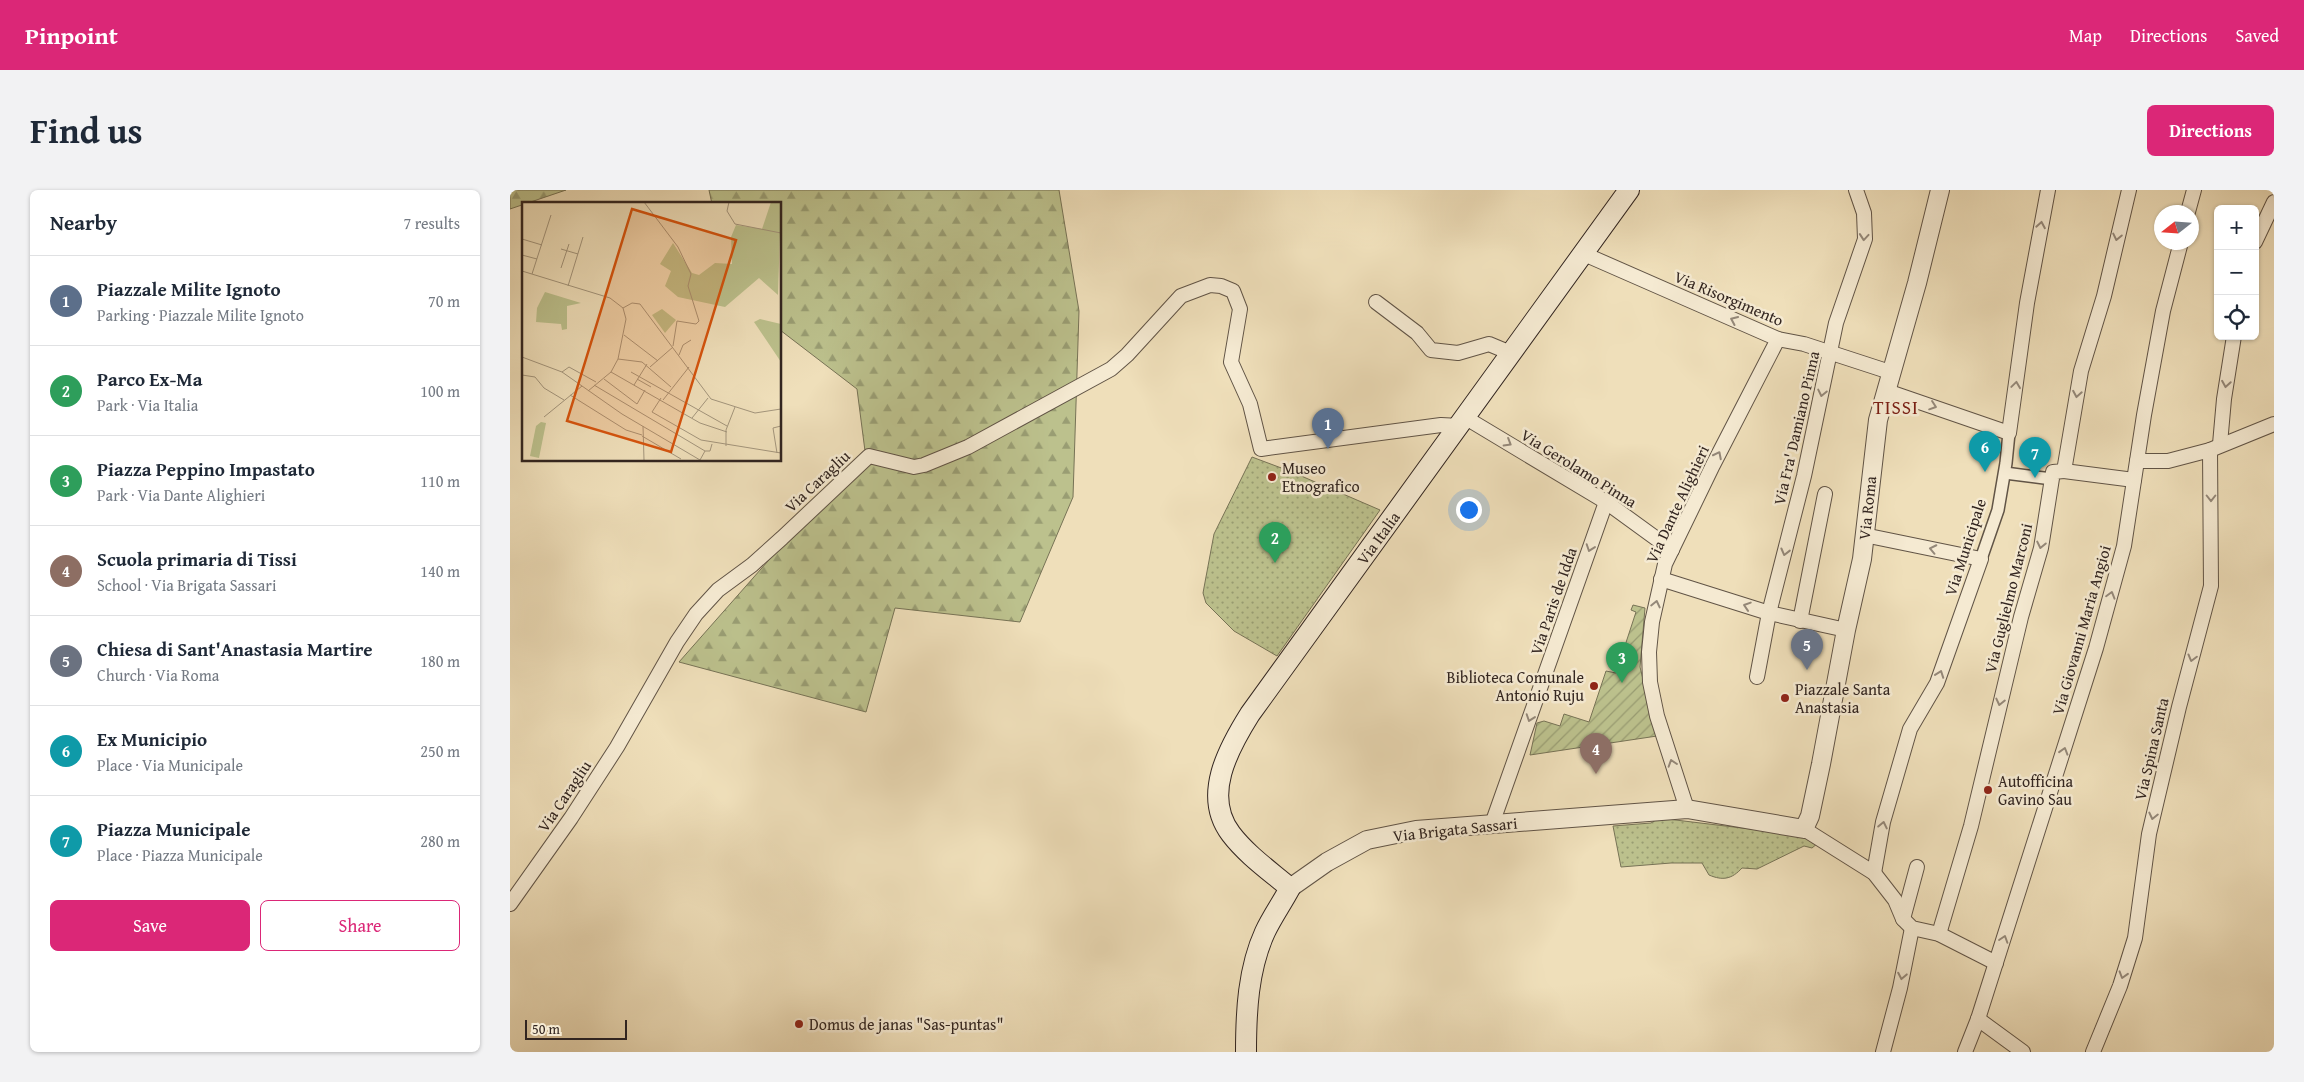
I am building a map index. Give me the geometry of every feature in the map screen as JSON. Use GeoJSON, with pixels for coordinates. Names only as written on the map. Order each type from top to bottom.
{"type":"FeatureCollection","features":[{"type":"Feature","properties":{"kind":"main road","name":"Via Italia"},"geometry":{"type":"LineString","coordinates":[[1290,888],[1242,846],[1230,833],[1220,816],[1217,795],[1222,770],[1232,742],[1250,714],[1629,190]]}},
{"type":"Feature","properties":{"kind":"main road","name":"Via Brigata Sassari"},"geometry":{"type":"LineString","coordinates":[[1246,1052],[1246,1014],[1252,972],[1265,932],[1290,888]]}},
{"type":"Feature","properties":{"kind":"street","name":"Via Fra' Damiano Pinna"},"geometry":{"type":"LineString","coordinates":[[1757,677],[1769,613],[1804,476],[1836,323],[1865,240],[1864,213],[1856,190]]}},
{"type":"Feature","properties":{"kind":"street","name":"Via Roma"},"geometry":{"type":"LineString","coordinates":[[1804,829],[1810,816],[1846,630],[1862,559],[1878,420],[1893,373],[1940,190]]}},
{"type":"Feature","properties":{"kind":"street","name":"Via Municipale"},"geometry":{"type":"LineString","coordinates":[[1874,873],[1883,822],[1910,729],[1937,683],[1998,510],[2005,473],[2027,303],[2048,190]]}},
{"type":"Feature","properties":{"kind":"street","name":"Via Guglielmo Marconi"},"geometry":{"type":"LineString","coordinates":[[1939,934],[1971,826],[2021,617],[2042,548],[2081,371],[2104,296],[2129,190]]}},
{"type":"Feature","properties":{"kind":"street"},"geometry":{"type":"LineString","coordinates":[[2190,205],[2194,190]]}},
{"type":"Feature","properties":{"kind":"street"},"geometry":{"type":"LineString","coordinates":[[2259,234],[2274,202]]}},
{"type":"Feature","properties":{"kind":"street","name":"Via Giovanni Maria Angioi"},"geometry":{"type":"LineString","coordinates":[[1965,1052],[1978,1019],[2096,648],[2124,546],[2163,311],[2178,250]]}},
{"type":"Feature","properties":{"kind":"street","name":"Via Risorgimento"},"geometry":{"type":"LineString","coordinates":[[1584,254],[1778,339],[1804,344],[1893,373]]}},
{"type":"Feature","properties":{"kind":"street","name":"Via Caragliu"},"geometry":{"type":"LineString","coordinates":[[510,904],[592,786],[676,642],[696,614],[718,590],[752,565],[869,456],[914,468],[968,446],[1110,369],[1127,355],[1181,296],[1210,285],[1221,286],[1234,291],[1238,298],[1240,309],[1231,362],[1250,404],[1261,450],[1463,422]]}},
{"type":"Feature","properties":{"kind":"street"},"geometry":{"type":"LineString","coordinates":[[1376,302],[1417,333],[1431,350],[1458,353],[1489,344],[1512,354]]}},
{"type":"Feature","properties":{"kind":"street","name":"Via Dante Alighieri"},"geometry":{"type":"LineString","coordinates":[[1688,809],[1657,716],[1650,682],[1649,652],[1651,629],[1662,579],[1672,550],[1713,465],[1778,339]]}},
{"type":"Feature","properties":{"kind":"street","name":"Via Spina Santa"},"geometry":{"type":"LineString","coordinates":[[2093,1052],[2120,986],[2135,938],[2149,834],[2179,707],[2211,586],[2215,447],[2233,340]]}},
{"type":"Feature","properties":{"kind":"street"},"geometry":{"type":"LineString","coordinates":[[1887,391],[2009,433]]}},
{"type":"Feature","properties":{"kind":"street","name":"Via Gerolamo Pinna"},"geometry":{"type":"LineString","coordinates":[[1463,422],[1606,502],[1672,550]]}},
{"type":"Feature","properties":{"kind":"street"},"geometry":{"type":"LineString","coordinates":[[2137,461],[2168,460],[2215,447],[2274,424]]}},
{"type":"Feature","properties":{"kind":"street"},"geometry":{"type":"LineString","coordinates":[[2005,473],[2134,480]]}},
{"type":"Feature","properties":{"kind":"street"},"geometry":{"type":"LineString","coordinates":[[1800,621],[1825,494]]}},
{"type":"Feature","properties":{"kind":"street","name":"Via Paris de Idda"},"geometry":{"type":"LineString","coordinates":[[1492,824],[1606,502]]}},
{"type":"Feature","properties":{"kind":"street"},"geometry":{"type":"LineString","coordinates":[[1864,535],[1981,559]]}},
{"type":"Feature","properties":{"kind":"street"},"geometry":{"type":"LineString","coordinates":[[1662,579],[1769,613],[1846,630]]}},
{"type":"Feature","properties":{"kind":"street","name":"Via Brigata Sassari"},"geometry":{"type":"LineString","coordinates":[[1290,888],[1327,862],[1367,840],[1416,830],[1688,809],[1804,829]]}},
{"type":"Feature","properties":{"kind":"street"},"geometry":{"type":"LineString","coordinates":[[1804,829],[1874,873],[1894,900],[1907,924],[1939,934],[1996,963]]}},
{"type":"Feature","properties":{"kind":"street"},"geometry":{"type":"LineString","coordinates":[[1883,1052],[1900,988],[1907,924],[1917,867]]}},
{"type":"Feature","properties":{"kind":"street"},"geometry":{"type":"LineString","coordinates":[[1978,1019],[2023,1052]]}},
{"type":"Feature","properties":{"kind":"green space"},"geometry":{"type":"Polygon","coordinates":[[[510,190],[566,190],[531,202],[522,202],[522,205],[510,209],[510,190]]]}},
{"type":"Feature","properties":{"kind":"green space"},"geometry":{"type":"Polygon","coordinates":[[[709,190],[1059,190],[1079,311],[1073,497],[1020,622],[895,608],[866,712],[679,662],[865,451],[857,389],[781,331],[781,202],[712,202],[709,190]]]}},
{"type":"Feature","properties":{"kind":"green space"},"geometry":{"type":"Polygon","coordinates":[[[1252,457],[1380,510],[1277,656],[1234,631],[1206,603],[1203,593],[1214,534],[1252,457]]]}},
{"type":"Feature","properties":{"kind":"green space"},"geometry":{"type":"Polygon","coordinates":[[[1633,605],[1645,608],[1640,667],[1657,736],[1530,755],[1537,723],[1544,721],[1560,726],[1564,714],[1589,722],[1606,671],[1616,673],[1636,612],[1631,610],[1633,605]]]}},
{"type":"Feature","properties":{"kind":"green space"},"geometry":{"type":"Polygon","coordinates":[[[1659,818],[1800,835],[1818,843],[1812,848],[1804,846],[1757,869],[1742,868],[1735,875],[1727,878],[1709,875],[1702,863],[1671,863],[1621,867],[1613,826],[1651,823],[1659,818]]]}},
{"type":"Feature","properties":{"kind":"place","name":"Piazzale Milite Ignoto"},"geometry":{"type":"Point","coordinates":[1328,449]}},
{"type":"Feature","properties":{"kind":"place","name":"Ex Municipio"},"geometry":{"type":"Point","coordinates":[1985,472]}},
{"type":"Feature","properties":{"kind":"place","name":"Museo Etnografico"},"geometry":{"type":"Point","coordinates":[1272,477]}},
{"type":"Feature","properties":{"kind":"place","name":"Piazza Municipale"},"geometry":{"type":"Point","coordinates":[2035,478]}},
{"type":"Feature","properties":{"kind":"place","name":"Parco Ex-Ma"},"geometry":{"type":"Point","coordinates":[1275,563]}},
{"type":"Feature","properties":{"kind":"place","name":"Chiesa di Sant'Anastasia Martire"},"geometry":{"type":"Point","coordinates":[1807,670]}},
{"type":"Feature","properties":{"kind":"place","name":"Piazza Peppino Impastato"},"geometry":{"type":"Point","coordinates":[1622,683]}},
{"type":"Feature","properties":{"kind":"place","name":"Biblioteca Comunale Antonio Ruju"},"geometry":{"type":"Point","coordinates":[1594,686]}},
{"type":"Feature","properties":{"kind":"place","name":"Piazzale Santa Anastasia"},"geometry":{"type":"Point","coordinates":[1785,698]}},
{"type":"Feature","properties":{"kind":"place","name":"Scuola primaria di Tissi"},"geometry":{"type":"Point","coordinates":[1596,774]}},
{"type":"Feature","properties":{"kind":"place","name":"Autofficina Gavino Sau"},"geometry":{"type":"Point","coordinates":[1988,790]}},
{"type":"Feature","properties":{"kind":"place","name":"Domus de janas \"Sas-puntas\""},"geometry":{"type":"Point","coordinates":[799,1024]}},
{"type":"Feature","properties":{"kind":"district","name":"TISSI"},"geometry":{"type":"Point","coordinates":[1896,407]}}]}
